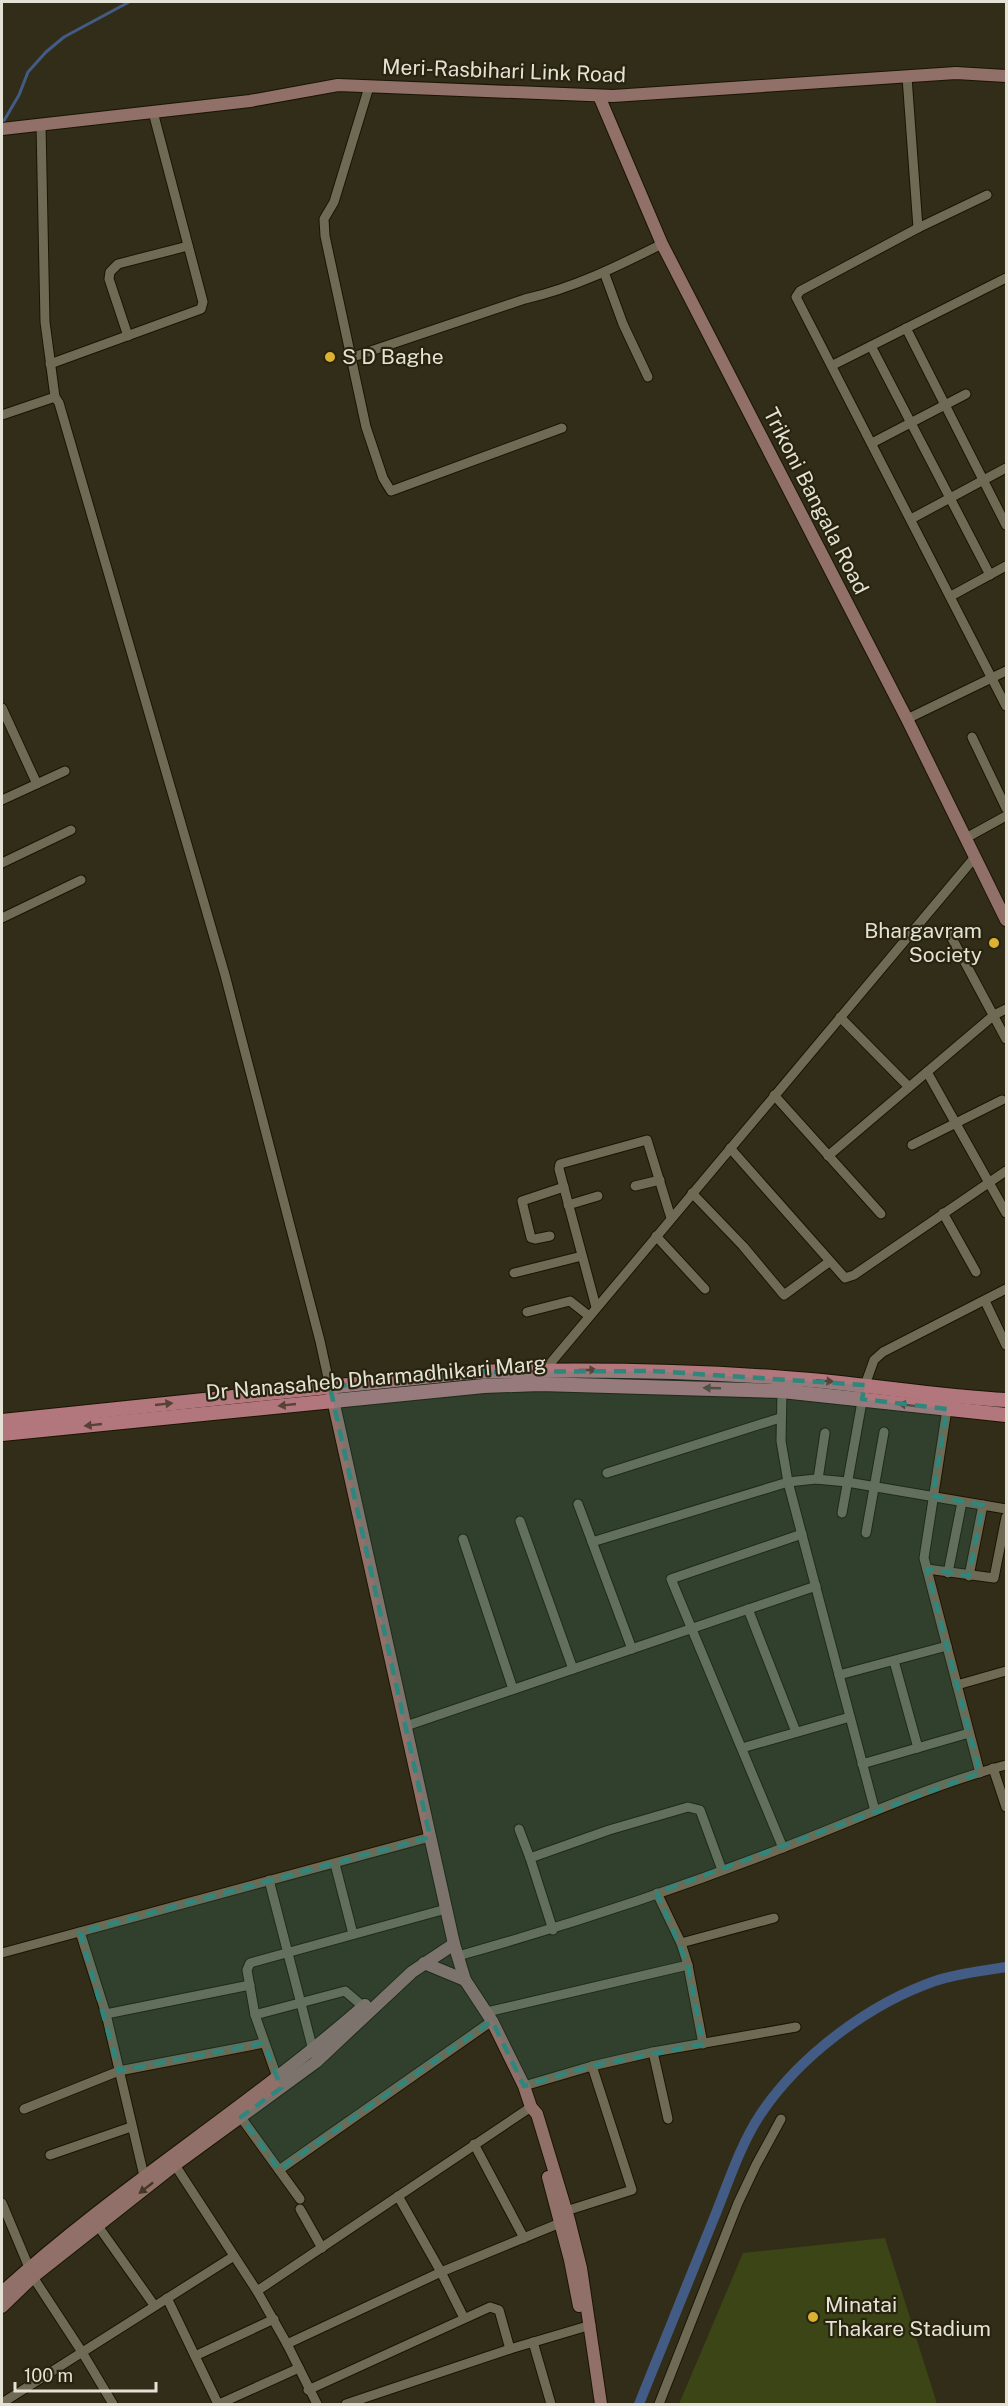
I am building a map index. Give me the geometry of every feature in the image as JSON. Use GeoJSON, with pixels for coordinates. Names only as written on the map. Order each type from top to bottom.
{"type":"FeatureCollection","features":[{"type":"Feature","properties":{"kind":"main road","name":"Dr Nanasaheb Dharmadhikari Marg"},"geometry":{"type":"LineString","coordinates":[[2,1434],[331,1394],[472,1372],[542,1377],[653,1371],[783,1384],[865,1385],[1006,1400]]}},
{"type":"Feature","properties":{"kind":"main road","name":"Dr Nanasaheb Dharmadhikari Marg"},"geometry":{"type":"LineString","coordinates":[[783,1384],[862,1399],[1006,1415]]}},
{"type":"Feature","properties":{"kind":"main road","name":"Dr Nanasaheb Dharmadhikari Marg"},"geometry":{"type":"LineString","coordinates":[[2,1421],[331,1394]]}},
{"type":"Feature","properties":{"kind":"street","name":"Meri-Rasbihari Link Road"},"geometry":{"type":"LineString","coordinates":[[2,129],[250,101],[338,86],[599,96],[956,73],[1006,76]]}},
{"type":"Feature","properties":{"kind":"street"},"geometry":{"type":"LineString","coordinates":[[907,77],[918,228]]}},
{"type":"Feature","properties":{"kind":"street"},"geometry":{"type":"LineString","coordinates":[[369,87],[334,202],[324,219],[366,427],[383,478],[391,491],[562,428]]}},
{"type":"Feature","properties":{"kind":"street","name":"Trikoni Bangala Road"},"geometry":{"type":"LineString","coordinates":[[599,96],[662,244],[907,719],[1006,920]]}},
{"type":"Feature","properties":{"kind":"street"},"geometry":{"type":"LineString","coordinates":[[51,364],[201,309],[203,302],[153,112]]}},
{"type":"Feature","properties":{"kind":"street"},"geometry":{"type":"LineString","coordinates":[[40,124],[45,322],[55,397],[59,403],[225,975],[320,1341],[458,1956],[465,1980],[490,2016],[524,2086],[531,2107],[537,2114],[566,2218],[601,2404]]}},
{"type":"Feature","properties":{"kind":"street"},"geometry":{"type":"LineString","coordinates":[[987,195],[918,228],[797,294],[798,303],[872,442],[1006,706]]}},
{"type":"Feature","properties":{"kind":"street"},"geometry":{"type":"LineString","coordinates":[[352,357],[525,298],[550,293],[604,272],[662,244]]}},
{"type":"Feature","properties":{"kind":"street"},"geometry":{"type":"LineString","coordinates":[[128,336],[109,279],[110,272],[118,264],[188,246]]}},
{"type":"Feature","properties":{"kind":"street"},"geometry":{"type":"LineString","coordinates":[[604,272],[623,324],[648,377]]}},
{"type":"Feature","properties":{"kind":"street"},"geometry":{"type":"LineString","coordinates":[[832,365],[1006,278]]}},
{"type":"Feature","properties":{"kind":"street"},"geometry":{"type":"LineString","coordinates":[[906,328],[1006,525]]}},
{"type":"Feature","properties":{"kind":"street"},"geometry":{"type":"LineString","coordinates":[[871,346],[990,575]]}},
{"type":"Feature","properties":{"kind":"street"},"geometry":{"type":"LineString","coordinates":[[872,442],[966,394]]}},
{"type":"Feature","properties":{"kind":"street"},"geometry":{"type":"LineString","coordinates":[[2,415],[55,397]]}},
{"type":"Feature","properties":{"kind":"street"},"geometry":{"type":"LineString","coordinates":[[911,519],[1006,468]]}},
{"type":"Feature","properties":{"kind":"street"},"geometry":{"type":"LineString","coordinates":[[951,596],[1006,566]]}},
{"type":"Feature","properties":{"kind":"street"},"geometry":{"type":"LineString","coordinates":[[907,719],[1006,671]]}},
{"type":"Feature","properties":{"kind":"street"},"geometry":{"type":"LineString","coordinates":[[2,708],[37,784]]}},
{"type":"Feature","properties":{"kind":"street"},"geometry":{"type":"LineString","coordinates":[[972,737],[1006,808]]}},
{"type":"Feature","properties":{"kind":"street"},"geometry":{"type":"LineString","coordinates":[[2,800],[65,771]]}},
{"type":"Feature","properties":{"kind":"street"},"geometry":{"type":"LineString","coordinates":[[966,838],[1006,816]]}},
{"type":"Feature","properties":{"kind":"street"},"geometry":{"type":"LineString","coordinates":[[2,863],[71,830]]}},
{"type":"Feature","properties":{"kind":"street"},"geometry":{"type":"LineString","coordinates":[[542,1377],[596,1307],[975,857]]}},
{"type":"Feature","properties":{"kind":"street"},"geometry":{"type":"LineString","coordinates":[[2,918],[81,880]]}},
{"type":"Feature","properties":{"kind":"street"},"geometry":{"type":"LineString","coordinates":[[947,929],[1006,1039]]}},
{"type":"Feature","properties":{"kind":"street"},"geometry":{"type":"LineString","coordinates":[[828,1155],[994,1015],[1006,1009]]}},
{"type":"Feature","properties":{"kind":"street"},"geometry":{"type":"LineString","coordinates":[[840,1017],[909,1087]]}},
{"type":"Feature","properties":{"kind":"street"},"geometry":{"type":"LineString","coordinates":[[927,1072],[1006,1213]]}},
{"type":"Feature","properties":{"kind":"street"},"geometry":{"type":"LineString","coordinates":[[774,1095],[881,1214]]}},
{"type":"Feature","properties":{"kind":"street"},"geometry":{"type":"LineString","coordinates":[[912,1144],[1002,1100]]}},
{"type":"Feature","properties":{"kind":"street"},"geometry":{"type":"LineString","coordinates":[[596,1307],[559,1168],[562,1162],[643,1139],[649,1143],[671,1218]]}},
{"type":"Feature","properties":{"kind":"street"},"geometry":{"type":"LineString","coordinates":[[730,1148],[842,1277],[849,1278],[1006,1171]]}},
{"type":"Feature","properties":{"kind":"street"},"geometry":{"type":"LineString","coordinates":[[635,1186],[660,1180]]}},
{"type":"Feature","properties":{"kind":"street"},"geometry":{"type":"LineString","coordinates":[[550,1236],[531,1238],[522,1201],[564,1187]]}},
{"type":"Feature","properties":{"kind":"street"},"geometry":{"type":"LineString","coordinates":[[692,1193],[743,1246],[784,1295],[829,1262]]}},
{"type":"Feature","properties":{"kind":"street"},"geometry":{"type":"LineString","coordinates":[[568,1205],[598,1196]]}},
{"type":"Feature","properties":{"kind":"street"},"geometry":{"type":"LineString","coordinates":[[943,1213],[976,1272]]}},
{"type":"Feature","properties":{"kind":"street"},"geometry":{"type":"LineString","coordinates":[[656,1236],[705,1289]]}},
{"type":"Feature","properties":{"kind":"street"},"geometry":{"type":"LineString","coordinates":[[514,1273],[582,1256]]}},
{"type":"Feature","properties":{"kind":"street"},"geometry":{"type":"LineString","coordinates":[[842,1514],[865,1385],[877,1356],[1006,1289]]}},
{"type":"Feature","properties":{"kind":"street"},"geometry":{"type":"LineString","coordinates":[[527,1312],[570,1301],[589,1316]]}},
{"type":"Feature","properties":{"kind":"street"},"geometry":{"type":"LineString","coordinates":[[984,1301],[1006,1345]]}},
{"type":"Feature","properties":{"kind":"street"},"geometry":{"type":"LineString","coordinates":[[783,1384],[780,1441],[788,1482],[875,1811]]}},
{"type":"Feature","properties":{"kind":"street"},"geometry":{"type":"LineString","coordinates":[[947,1409],[925,1547],[927,1569],[980,1773]]}},
{"type":"Feature","properties":{"kind":"street"},"geometry":{"type":"LineString","coordinates":[[607,1473],[780,1419]]}},
{"type":"Feature","properties":{"kind":"street"},"geometry":{"type":"LineString","coordinates":[[866,1533],[884,1432]]}},
{"type":"Feature","properties":{"kind":"street"},"geometry":{"type":"LineString","coordinates":[[818,1479],[825,1433]]}},
{"type":"Feature","properties":{"kind":"street"},"geometry":{"type":"LineString","coordinates":[[592,1542],[788,1482],[818,1479],[1006,1509]]}},
{"type":"Feature","properties":{"kind":"street"},"geometry":{"type":"LineString","coordinates":[[948,1573],[962,1502]]}},
{"type":"Feature","properties":{"kind":"street"},"geometry":{"type":"LineString","coordinates":[[578,1504],[632,1649]]}},
{"type":"Feature","properties":{"kind":"street"},"geometry":{"type":"LineString","coordinates":[[969,1576],[983,1505]]}},
{"type":"Feature","properties":{"kind":"street"},"geometry":{"type":"LineString","coordinates":[[927,1569],[993,1578],[1006,1517]]}},
{"type":"Feature","properties":{"kind":"street"},"geometry":{"type":"LineString","coordinates":[[520,1521],[573,1669]]}},
{"type":"Feature","properties":{"kind":"street"},"geometry":{"type":"LineString","coordinates":[[783,1848],[671,1580],[802,1534]]}},
{"type":"Feature","properties":{"kind":"street"},"geometry":{"type":"LineString","coordinates":[[463,1539],[513,1689]]}},
{"type":"Feature","properties":{"kind":"street"},"geometry":{"type":"LineString","coordinates":[[406,1726],[816,1586]]}},
{"type":"Feature","properties":{"kind":"street"},"geometry":{"type":"LineString","coordinates":[[748,1609],[796,1732]]}},
{"type":"Feature","properties":{"kind":"street"},"geometry":{"type":"LineString","coordinates":[[839,1675],[947,1647]]}},
{"type":"Feature","properties":{"kind":"street"},"geometry":{"type":"LineString","coordinates":[[894,1660],[918,1748]]}},
{"type":"Feature","properties":{"kind":"street"},"geometry":{"type":"LineString","coordinates":[[957,1684],[1006,1671]]}},
{"type":"Feature","properties":{"kind":"street"},"geometry":{"type":"LineString","coordinates":[[741,1748],[850,1717]]}},
{"type":"Feature","properties":{"kind":"street"},"geometry":{"type":"LineString","coordinates":[[862,1764],[969,1733]]}},
{"type":"Feature","properties":{"kind":"street"},"geometry":{"type":"LineString","coordinates":[[458,1956],[553,1930],[1006,1765]]}},
{"type":"Feature","properties":{"kind":"street"},"geometry":{"type":"LineString","coordinates":[[993,1768],[1006,1807]]}},
{"type":"Feature","properties":{"kind":"street"},"geometry":{"type":"LineString","coordinates":[[530,1858],[609,1830],[688,1807],[700,1810],[722,1870]]}},
{"type":"Feature","properties":{"kind":"street"},"geometry":{"type":"LineString","coordinates":[[519,1829],[553,1930]]}},
{"type":"Feature","properties":{"kind":"street"},"geometry":{"type":"LineString","coordinates":[[2,1953],[430,1837]]}},
{"type":"Feature","properties":{"kind":"street"},"geometry":{"type":"LineString","coordinates":[[335,1864],[353,1934]]}},
{"type":"Feature","properties":{"kind":"street"},"geometry":{"type":"LineString","coordinates":[[269,1880],[315,2056]]}},
{"type":"Feature","properties":{"kind":"street"},"geometry":{"type":"LineString","coordinates":[[657,1893],[681,1943],[688,1965],[703,2044]]}},
{"type":"Feature","properties":{"kind":"street"},"geometry":{"type":"LineString","coordinates":[[279,2083],[255,2015],[247,1970],[250,1963],[446,1909]]}},
{"type":"Feature","properties":{"kind":"street"},"geometry":{"type":"LineString","coordinates":[[681,1943],[774,1918]]}},
{"type":"Feature","properties":{"kind":"street"},"geometry":{"type":"LineString","coordinates":[[80,1932],[106,2014],[144,2176]]}},
{"type":"Feature","properties":{"kind":"street"},"geometry":{"type":"LineString","coordinates":[[366,2010],[454,1941]]}},
{"type":"Feature","properties":{"kind":"street"},"geometry":{"type":"LineString","coordinates":[[2,2292],[98,2226],[172,2161],[315,2056],[417,1961],[454,1941]]}},
{"type":"Feature","properties":{"kind":"street"},"geometry":{"type":"LineString","coordinates":[[424,1963],[465,1980]]}},
{"type":"Feature","properties":{"kind":"street"},"geometry":{"type":"LineString","coordinates":[[279,2170],[490,2016],[688,1965]]}},
{"type":"Feature","properties":{"kind":"street"},"geometry":{"type":"LineString","coordinates":[[106,2014],[250,1985]]}},
{"type":"Feature","properties":{"kind":"street"},"geometry":{"type":"LineString","coordinates":[[255,2015],[345,1991],[366,2010]]}},
{"type":"Feature","properties":{"kind":"street"},"geometry":{"type":"LineString","coordinates":[[524,2086],[592,2066],[653,2052],[796,2027]]}},
{"type":"Feature","properties":{"kind":"street"},"geometry":{"type":"LineString","coordinates":[[24,2109],[119,2071],[264,2043]]}},
{"type":"Feature","properties":{"kind":"street"},"geometry":{"type":"LineString","coordinates":[[653,2052],[668,2119]]}},
{"type":"Feature","properties":{"kind":"street"},"geometry":{"type":"LineString","coordinates":[[287,2344],[441,2271],[524,2238],[632,2190],[592,2066]]}},
{"type":"Feature","properties":{"kind":"street"},"geometry":{"type":"LineString","coordinates":[[258,2291],[531,2107]]}},
{"type":"Feature","properties":{"kind":"street"},"geometry":{"type":"LineString","coordinates":[[238,2113],[279,2170],[300,2204],[322,2248]]}},
{"type":"Feature","properties":{"kind":"street"},"geometry":{"type":"LineString","coordinates":[[659,2404],[738,2203],[781,2119]]}},
{"type":"Feature","properties":{"kind":"street"},"geometry":{"type":"LineString","coordinates":[[50,2155],[131,2127]]}},
{"type":"Feature","properties":{"kind":"street"},"geometry":{"type":"LineString","coordinates":[[474,2144],[524,2238]]}},
{"type":"Feature","properties":{"kind":"street"},"geometry":{"type":"LineString","coordinates":[[2,2307],[31,2273],[144,2176],[172,2161]]}},
{"type":"Feature","properties":{"kind":"street"},"geometry":{"type":"LineString","coordinates":[[172,2161],[258,2291],[317,2404]]}},
{"type":"Feature","properties":{"kind":"street"},"geometry":{"type":"LineString","coordinates":[[398,2196],[441,2271],[464,2318]]}},
{"type":"Feature","properties":{"kind":"street"},"geometry":{"type":"LineString","coordinates":[[2,2204],[31,2273],[113,2404]]}},
{"type":"Feature","properties":{"kind":"street"},"geometry":{"type":"LineString","coordinates":[[98,2226],[154,2305]]}},
{"type":"Feature","properties":{"kind":"street"},"geometry":{"type":"LineString","coordinates":[[2,2403],[234,2256]]}},
{"type":"Feature","properties":{"kind":"street"},"geometry":{"type":"LineString","coordinates":[[167,2298],[218,2404],[299,2368]]}},
{"type":"Feature","properties":{"kind":"street"},"geometry":{"type":"LineString","coordinates":[[308,2390],[490,2307],[499,2310],[510,2349]]}},
{"type":"Feature","properties":{"kind":"street"},"geometry":{"type":"LineString","coordinates":[[195,2356],[274,2319]]}},
{"type":"Feature","properties":{"kind":"street"},"geometry":{"type":"LineString","coordinates":[[346,2404],[587,2325]]}},
{"type":"Feature","properties":{"kind":"street"},"geometry":{"type":"LineString","coordinates":[[587,2325],[594,2404]]}},
{"type":"Feature","properties":{"kind":"street"},"geometry":{"type":"LineString","coordinates":[[533,2342],[551,2404]]}},
{"type":"Feature","properties":{"kind":"highlighted area"},"geometry":{"type":"Polygon","coordinates":[[[653,1371],[865,1385],[862,1399],[947,1409],[933,1496],[983,1505],[969,1576],[927,1569],[980,1773],[657,1893],[688,1965],[703,2044],[592,2066],[524,2086],[492,2021],[279,2170],[241,2117],[281,2088],[264,2043],[119,2071],[80,1932],[430,1837],[330,1387],[472,1372],[653,1371]]]}},
{"type":"Feature","properties":{"kind":"green space","name":"Minatai Thakare Stadium"},"geometry":{"type":"Polygon","coordinates":[[[885,2238],[937,2404],[679,2404],[743,2253],[885,2238]]]}},
{"type":"Feature","properties":{"kind":"waterway"},"geometry":{"type":"LineString","coordinates":[[2,124],[19,95],[28,72],[46,52],[64,37],[129,2]]}},
{"type":"Feature","properties":{"kind":"waterway"},"geometry":{"type":"LineString","coordinates":[[639,2404],[740,2154],[760,2115],[776,2093],[795,2072],[837,2034],[885,2003],[944,1978],[1006,1967]]}},
{"type":"Feature","properties":{"kind":"place","name":"S D Baghe"},"geometry":{"type":"Point","coordinates":[330,357]}},
{"type":"Feature","properties":{"kind":"place","name":"Bhargavram Society"},"geometry":{"type":"Point","coordinates":[994,943]}},
{"type":"Feature","properties":{"kind":"place","name":"Minatai Thakare Stadium"},"geometry":{"type":"Point","coordinates":[813,2317]}}]}
